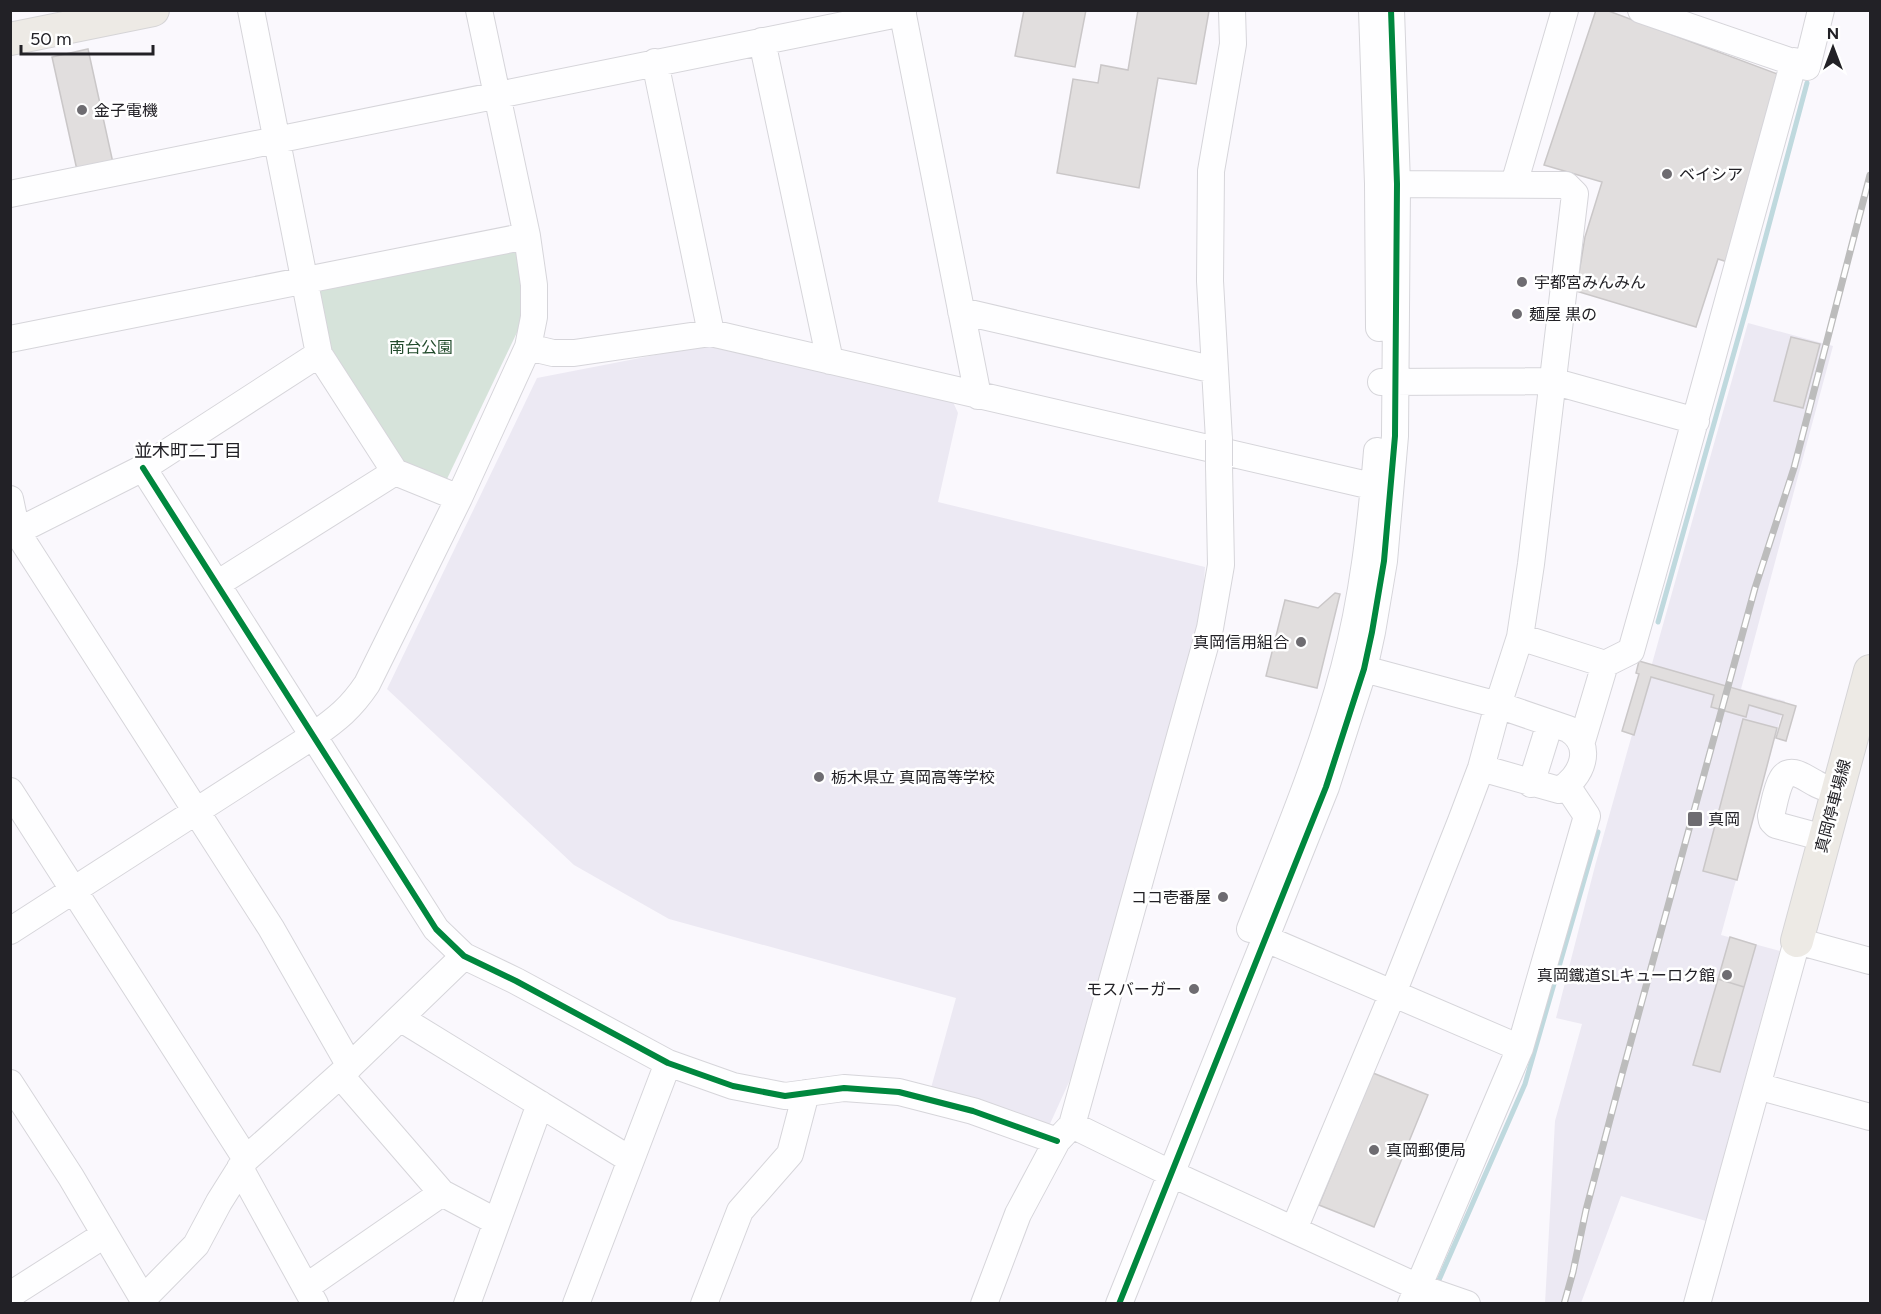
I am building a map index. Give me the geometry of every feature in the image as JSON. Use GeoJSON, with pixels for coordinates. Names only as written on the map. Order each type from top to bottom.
{"type":"FeatureCollection","features":[{"type":"Feature","properties":{"kind":"main road"},"geometry":{"type":"LineString","coordinates":[[10,19],[54,10]]}},
{"type":"Feature","properties":{"kind":"main road"},"geometry":{"type":"LineString","coordinates":[[10,39],[153,10]]}},
{"type":"Feature","properties":{"kind":"main road","name":"真岡停車場線"},"geometry":{"type":"LineString","coordinates":[[1797,941],[1870,671]]}},
{"type":"Feature","properties":{"kind":"street"},"geometry":{"type":"LineString","coordinates":[[251,10],[319,354],[394,472],[459,498]]}},
{"type":"Feature","properties":{"kind":"street"},"geometry":{"type":"LineString","coordinates":[[10,931],[313,736],[343,715],[355,703],[367,684],[459,498],[528,347],[534,317],[534,285],[527,236],[479,10]]}},
{"type":"Feature","properties":{"kind":"street"},"geometry":{"type":"LineString","coordinates":[[984,1304],[1018,1215],[1065,1133],[1210,628],[1221,564],[1219,440],[1210,281],[1211,171],[1233,44],[1232,10]]}},
{"type":"Feature","properties":{"kind":"street"},"geometry":{"type":"LineString","coordinates":[[1372,10],[1387,184]]}},
{"type":"Feature","properties":{"kind":"street"},"geometry":{"type":"LineString","coordinates":[[1102,1304],[1264,938],[1326,787],[1354,668],[1364,567],[1383,489],[1388,382],[1387,184],[1391,10]]}},
{"type":"Feature","properties":{"kind":"street"},"geometry":{"type":"LineString","coordinates":[[1514,184],[1565,10]]}},
{"type":"Feature","properties":{"kind":"street"},"geometry":{"type":"LineString","coordinates":[[1641,10],[1807,67],[1821,10]]}},
{"type":"Feature","properties":{"kind":"street"},"geometry":{"type":"LineString","coordinates":[[10,194],[902,12],[978,396]]}},
{"type":"Feature","properties":{"kind":"street"},"geometry":{"type":"LineString","coordinates":[[762,42],[830,361]]}},
{"type":"Feature","properties":{"kind":"street"},"geometry":{"type":"LineString","coordinates":[[1520,637],[1605,664],[1631,651],[1794,61]]}},
{"type":"Feature","properties":{"kind":"street"},"geometry":{"type":"LineString","coordinates":[[655,62],[711,333]]}},
{"type":"Feature","properties":{"kind":"street"},"geometry":{"type":"LineString","coordinates":[[1293,1229],[1393,993],[1481,768],[1520,637],[1531,564],[1575,194],[1566,184],[1387,184]]}},
{"type":"Feature","properties":{"kind":"street"},"geometry":{"type":"LineString","coordinates":[[10,339],[527,236]]}},
{"type":"Feature","properties":{"kind":"street"},"geometry":{"type":"LineString","coordinates":[[961,311],[1215,370]]}},
{"type":"Feature","properties":{"kind":"street"},"geometry":{"type":"LineString","coordinates":[[528,347],[553,353],[574,353],[711,333],[1383,489]]}},
{"type":"Feature","properties":{"kind":"street"},"geometry":{"type":"LineString","coordinates":[[14,534],[143,468],[319,354]]}},
{"type":"Feature","properties":{"kind":"street"},"geometry":{"type":"LineString","coordinates":[[1388,382],[1552,381],[1696,421]]}},
{"type":"Feature","properties":{"kind":"street"},"geometry":{"type":"LineString","coordinates":[[143,468],[436,929],[464,957],[516,981],[668,1063],[733,1086],[785,1096],[844,1088],[899,1092],[1065,1133],[1163,1169],[1293,1229],[1415,1295],[1467,1304]]}},
{"type":"Feature","properties":{"kind":"street"},"geometry":{"type":"LineString","coordinates":[[218,584],[394,472]]}},
{"type":"Feature","properties":{"kind":"street"},"geometry":{"type":"LineString","coordinates":[[10,500],[14,534],[272,928],[345,1070],[442,1193],[497,1222]]}},
{"type":"Feature","properties":{"kind":"street"},"geometry":{"type":"LineString","coordinates":[[1481,768],[1558,790],[1567,786],[1575,778],[1579,768],[1583,751],[1582,741],[1605,664]]}},
{"type":"Feature","properties":{"kind":"street"},"geometry":{"type":"LineString","coordinates":[[1354,668],[1498,705],[1576,734],[1582,741]]}},
{"type":"Feature","properties":{"kind":"street"},"geometry":{"type":"LineString","coordinates":[[1119,1304],[1163,1169],[1310,778],[1354,668]]}},
{"type":"Feature","properties":{"kind":"street"},"geometry":{"type":"LineString","coordinates":[[1531,784],[1550,723]]}},
{"type":"Feature","properties":{"kind":"street"},"geometry":{"type":"LineString","coordinates":[[1824,838],[1776,825],[1771,816],[1782,779],[1786,774],[1792,772],[1837,791]]}},
{"type":"Feature","properties":{"kind":"street"},"geometry":{"type":"LineString","coordinates":[[1415,1295],[1520,1048],[1587,816],[1567,786]]}},
{"type":"Feature","properties":{"kind":"street"},"geometry":{"type":"LineString","coordinates":[[10,791],[243,1163],[310,1295],[442,1193]]}},
{"type":"Feature","properties":{"kind":"street"},"geometry":{"type":"LineString","coordinates":[[1264,938],[1520,1048]]}},
{"type":"Feature","properties":{"kind":"street"},"geometry":{"type":"LineString","coordinates":[[1697,1304],[1797,941],[1870,961]]}},
{"type":"Feature","properties":{"kind":"street"},"geometry":{"type":"LineString","coordinates":[[10,1083],[71,1178],[144,1301],[196,1245],[243,1163],[464,957]]}},
{"type":"Feature","properties":{"kind":"street"},"geometry":{"type":"LineString","coordinates":[[400,1018],[631,1160]]}},
{"type":"Feature","properties":{"kind":"street"},"geometry":{"type":"LineString","coordinates":[[584,1302],[631,1160],[668,1063]]}},
{"type":"Feature","properties":{"kind":"street"},"geometry":{"type":"LineString","coordinates":[[1757,1086],[1870,1117]]}},
{"type":"Feature","properties":{"kind":"street"},"geometry":{"type":"LineString","coordinates":[[704,1304],[740,1211],[790,1154],[806,1093]]}},
{"type":"Feature","properties":{"kind":"street"},"geometry":{"type":"LineString","coordinates":[[466,1304],[540,1104]]}},
{"type":"Feature","properties":{"kind":"street"},"geometry":{"type":"LineString","coordinates":[[10,1295],[104,1235]]}},
{"type":"Feature","properties":{"kind":"shaded area"},"geometry":{"type":"Polygon","coordinates":[[[1748,323],[1833,346],[1741,689],[1785,701],[1721,935],[1780,951],[1706,1221],[1621,1196],[1581,1303],[1545,1304],[1555,1121],[1582,1024],[1556,1018],[1595,866],[1748,323]]]}},
{"type":"Feature","properties":{"kind":"shaded area","name":"栃木県立 真岡高等学校"},"geometry":{"type":"Polygon","coordinates":[[[712,344],[953,402],[958,413],[938,502],[1205,567],[1201,624],[1074,1071],[1049,1126],[931,1088],[956,998],[669,919],[574,865],[387,689],[537,378],[712,344]]]}},
{"type":"Feature","properties":{"kind":"green space","name":"南台公園"},"geometry":{"type":"Polygon","coordinates":[[[508,246],[518,253],[521,279],[521,324],[446,481],[401,466],[326,351],[316,294],[328,282],[508,246]]]}},
{"type":"Feature","properties":{"kind":"building"},"geometry":{"type":"Polygon","coordinates":[[[1024,10],[1086,10],[1075,67],[1015,56],[1024,10]]]}},
{"type":"Feature","properties":{"kind":"building"},"geometry":{"type":"Polygon","coordinates":[[[1138,10],[1209,11],[1196,84],[1158,78],[1139,188],[1057,173],[1073,79],[1098,83],[1101,65],[1128,70],[1138,10]]]}},
{"type":"Feature","properties":{"kind":"building","name":"ベイシア"},"geometry":{"type":"Polygon","coordinates":[[[1596,10],[1606,10],[1788,78],[1734,264],[1718,259],[1696,327],[1576,291],[1585,237],[1602,182],[1544,165],[1596,10]]]}},
{"type":"Feature","properties":{"kind":"building","name":"金子電機"},"geometry":{"type":"Polygon","coordinates":[[[88,49],[113,163],[77,170],[52,57],[88,49]]]}},
{"type":"Feature","properties":{"kind":"building"},"geometry":{"type":"Polygon","coordinates":[[[1791,337],[1820,344],[1803,408],[1774,401],[1791,337]]]}},
{"type":"Feature","properties":{"kind":"building","name":"真岡信用組合"},"geometry":{"type":"Polygon","coordinates":[[[1335,593],[1340,594],[1317,688],[1266,676],[1285,600],[1318,608],[1335,593]]]}},
{"type":"Feature","properties":{"kind":"building"},"geometry":{"type":"Polygon","coordinates":[[[1639,661],[1796,706],[1786,741],[1776,738],[1783,715],[1749,705],[1746,717],[1711,707],[1714,695],[1651,677],[1634,735],[1622,731],[1639,674],[1636,673],[1639,661]]]}},
{"type":"Feature","properties":{"kind":"building"},"geometry":{"type":"Polygon","coordinates":[[[1743,719],[1777,728],[1737,880],[1703,871],[1743,719]]]}},
{"type":"Feature","properties":{"kind":"building"},"geometry":{"type":"Polygon","coordinates":[[[1730,937],[1756,945],[1744,987],[1718,979],[1730,937]]]}},
{"type":"Feature","properties":{"kind":"building"},"geometry":{"type":"Polygon","coordinates":[[[1718,979],[1744,987],[1720,1072],[1693,1065],[1718,979]]]}},
{"type":"Feature","properties":{"kind":"building","name":"真岡郵便局"},"geometry":{"type":"Polygon","coordinates":[[[1373,1073],[1428,1095],[1374,1227],[1319,1205],[1373,1073]]]}},
{"type":"Feature","properties":{"kind":"waterway"},"geometry":{"type":"LineString","coordinates":[[1658,622],[1807,83]]}},
{"type":"Feature","properties":{"kind":"waterway"},"geometry":{"type":"LineString","coordinates":[[1439,1280],[1525,1084],[1598,832]]}},
{"type":"Feature","properties":{"kind":"railway"},"geometry":{"type":"LineString","coordinates":[[1564,1304],[1622,1074],[1755,588],[1794,468],[1870,175]]}},
{"type":"Feature","properties":{"kind":"cycle path"},"geometry":{"type":"LineString","coordinates":[[1119,1304],[1326,787],[1364,669],[1372,632],[1384,561],[1395,436],[1397,184],[1391,10]]}},
{"type":"Feature","properties":{"kind":"cycle path"},"geometry":{"type":"LineString","coordinates":[[143,468],[436,929],[464,956],[516,981],[668,1063],[733,1086],[785,1096],[844,1088],[899,1092],[973,1111],[1057,1141]]}},
{"type":"Feature","properties":{"kind":"place","name":"金子電機"},"geometry":{"type":"Point","coordinates":[82,110]}},
{"type":"Feature","properties":{"kind":"place","name":"ベイシア"},"geometry":{"type":"Point","coordinates":[1667,174]}},
{"type":"Feature","properties":{"kind":"place","name":"宇都宮みんみん"},"geometry":{"type":"Point","coordinates":[1522,282]}},
{"type":"Feature","properties":{"kind":"place","name":"麺屋 黒の"},"geometry":{"type":"Point","coordinates":[1517,314]}},
{"type":"Feature","properties":{"kind":"place","name":"真岡信用組合"},"geometry":{"type":"Point","coordinates":[1301,642]}},
{"type":"Feature","properties":{"kind":"place","name":"栃木県立 真岡高等学校"},"geometry":{"type":"Point","coordinates":[819,777]}},
{"type":"Feature","properties":{"kind":"place","name":"真岡"},"geometry":{"type":"Point","coordinates":[1695,819]}},
{"type":"Feature","properties":{"kind":"place","name":"ココ壱番屋"},"geometry":{"type":"Point","coordinates":[1223,897]}},
{"type":"Feature","properties":{"kind":"place","name":"真岡鐵道SLキューロク館"},"geometry":{"type":"Point","coordinates":[1727,975]}},
{"type":"Feature","properties":{"kind":"place","name":"モスバーガー"},"geometry":{"type":"Point","coordinates":[1194,989]}},
{"type":"Feature","properties":{"kind":"place","name":"真岡郵便局"},"geometry":{"type":"Point","coordinates":[1374,1150]}},
{"type":"Feature","properties":{"kind":"district","name":"並木町二丁目"},"geometry":{"type":"Point","coordinates":[188,451]}}]}
